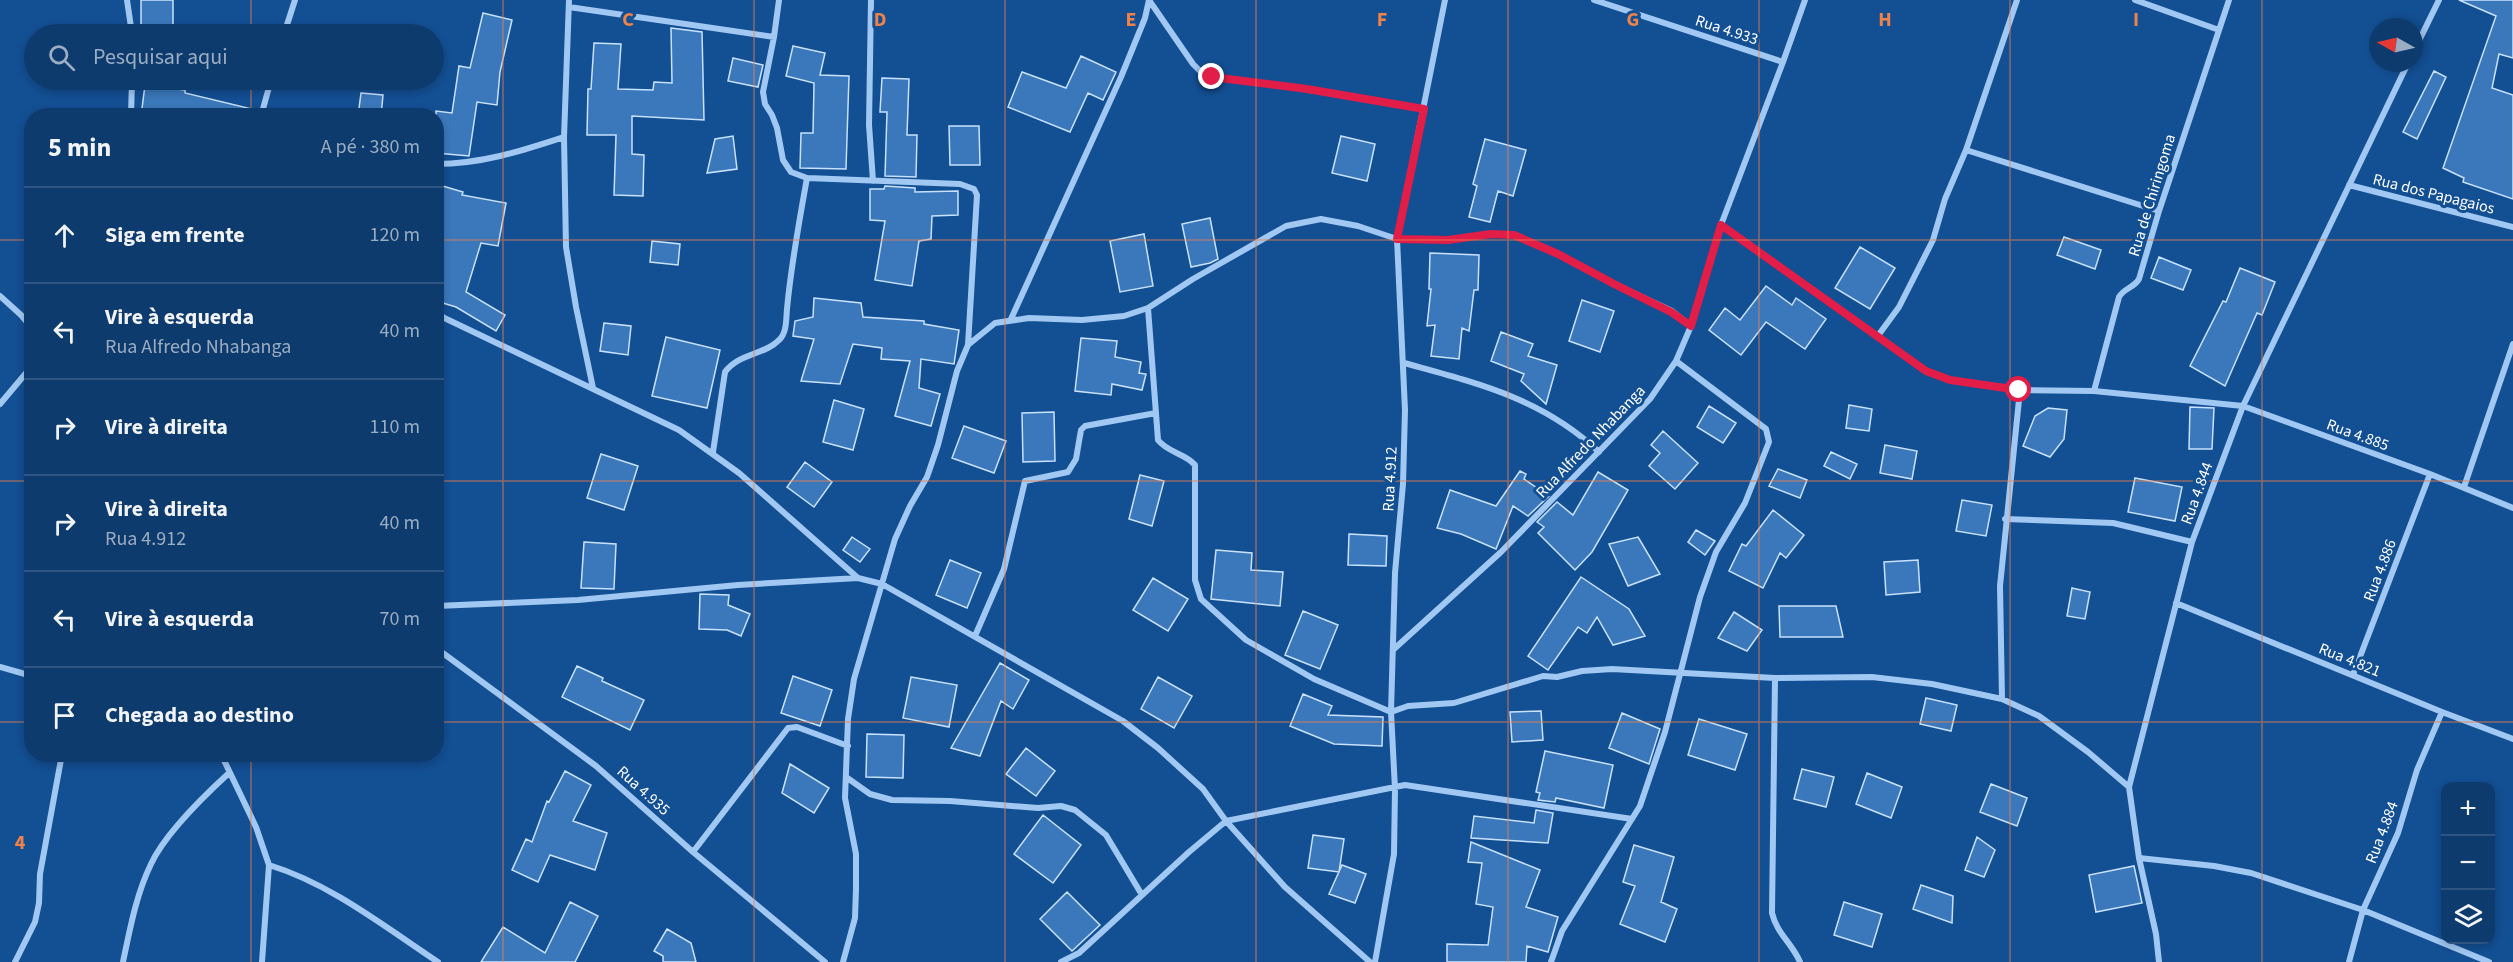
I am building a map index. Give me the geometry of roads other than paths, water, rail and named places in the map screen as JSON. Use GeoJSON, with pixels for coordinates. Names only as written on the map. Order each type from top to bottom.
{"type":"FeatureCollection","features":[{"type":"Feature","properties":{"kind":"street"},"geometry":{"type":"LineString","coordinates":[[127,0],[131,24]]}},
{"type":"Feature","properties":{"kind":"street"},"geometry":{"type":"LineString","coordinates":[[287,24],[295,0]]}},
{"type":"Feature","properties":{"kind":"street"},"geometry":{"type":"LineString","coordinates":[[779,0],[763,92],[765,104],[777,128],[783,160],[791,172],[807,178],[967,185],[977,195],[968,345],[957,371],[938,445],[927,477],[910,506],[896,539],[854,679],[848,719],[846,808],[856,854],[855,918],[843,962]]}},
{"type":"Feature","properties":{"kind":"street"},"geometry":{"type":"LineString","coordinates":[[871,0],[869,125],[873,181]]}},
{"type":"Feature","properties":{"kind":"street"},"geometry":{"type":"LineString","coordinates":[[1149,0],[1201,72],[1212,77],[1307,89],[1424,109]]}},
{"type":"Feature","properties":{"kind":"street"},"geometry":{"type":"LineString","coordinates":[[1011,319],[1121,77],[1145,18],[1149,0]]}},
{"type":"Feature","properties":{"kind":"street","name":"Rua 4.912"},"geometry":{"type":"LineString","coordinates":[[1376,962],[1394,854],[1395,789],[1390,712],[1395,573],[1403,484],[1405,410],[1397,239],[1445,0]]}},
{"type":"Feature","properties":{"kind":"street","name":"Rua 4.933"},"geometry":{"type":"LineString","coordinates":[[1594,0],[1783,62]]}},
{"type":"Feature","properties":{"kind":"street","name":"Rua Alfredo Nhabanga"},"geometry":{"type":"LineString","coordinates":[[1394,649],[1501,552],[1599,452],[1650,399],[1676,361],[1691,326],[1721,225],[1804,0]]}},
{"type":"Feature","properties":{"kind":"street"},"geometry":{"type":"LineString","coordinates":[[1877,337],[1899,307],[1933,240],[1945,199],[1966,150],[2017,0]]}},
{"type":"Feature","properties":{"kind":"street"},"geometry":{"type":"LineString","coordinates":[[2135,0],[2219,30]]}},
{"type":"Feature","properties":{"kind":"street","name":"Rua de Chiringoma"},"geometry":{"type":"LineString","coordinates":[[2094,391],[2119,297],[2122,291],[2136,284],[2139,279],[2159,211],[2229,0]]}},
{"type":"Feature","properties":{"kind":"street"},"geometry":{"type":"LineString","coordinates":[[2423,33],[2439,0]]}},
{"type":"Feature","properties":{"kind":"street"},"geometry":{"type":"LineString","coordinates":[[593,388],[566,247],[564,137],[569,3],[774,37]]}},
{"type":"Feature","properties":{"kind":"street","name":"Rua 4.844"},"geometry":{"type":"LineString","coordinates":[[2159,962],[2156,934],[2139,858],[2129,787],[2192,542],[2243,406],[2404,72]]}},
{"type":"Feature","properties":{"kind":"street"},"geometry":{"type":"LineString","coordinates":[[131,108],[132,90]]}},
{"type":"Feature","properties":{"kind":"street"},"geometry":{"type":"LineString","coordinates":[[263,108],[268,90]]}},
{"type":"Feature","properties":{"kind":"street"},"geometry":{"type":"LineString","coordinates":[[444,164],[482,162],[564,137]]}},
{"type":"Feature","properties":{"kind":"street"},"geometry":{"type":"LineString","coordinates":[[1966,150],[2159,211]]}},
{"type":"Feature","properties":{"kind":"street"},"geometry":{"type":"LineString","coordinates":[[713,452],[725,372],[730,364],[738,359],[778,342],[784,331],[790,273],[807,178]]}},
{"type":"Feature","properties":{"kind":"street","name":"Rua dos Papagaios"},"geometry":{"type":"LineString","coordinates":[[2349,185],[2513,227]]}},
{"type":"Feature","properties":{"kind":"street"},"geometry":{"type":"LineString","coordinates":[[968,345],[995,323],[1011,319],[1082,320],[1124,316],[1148,308],[1193,279],[1286,226],[1321,219],[1358,226],[1397,239],[1448,240],[1491,234],[1514,235],[1548,249],[1671,312],[1691,326]]}},
{"type":"Feature","properties":{"kind":"street","name":"Rua 4.885"},"geometry":{"type":"LineString","coordinates":[[1721,225],[1926,371],[1950,380],[2019,390],[2094,391],[2243,406],[2430,474],[2513,508]]}},
{"type":"Feature","properties":{"kind":"street"},"geometry":{"type":"LineString","coordinates":[[0,296],[24,319]]}},
{"type":"Feature","properties":{"kind":"street"},"geometry":{"type":"LineString","coordinates":[[1148,308],[1158,440],[1164,448],[1190,459],[1195,465],[1195,580],[1201,599],[1246,640],[1314,679],[1390,712],[1408,706],[1454,703],[1544,676],[1557,677],[1582,671],[1612,669],[1681,671],[1774,678],[1872,677],[1932,684],[2002,699],[2039,716],[2088,752],[2129,787]]}},
{"type":"Feature","properties":{"kind":"street"},"geometry":{"type":"LineString","coordinates":[[444,317],[680,430],[713,452],[858,578]]}},
{"type":"Feature","properties":{"kind":"street"},"geometry":{"type":"LineString","coordinates":[[2464,487],[2513,344]]}},
{"type":"Feature","properties":{"kind":"street"},"geometry":{"type":"LineString","coordinates":[[1551,962],[1562,931],[1640,806],[1665,732],[1700,597],[1716,552],[1745,503],[1769,442],[1767,429],[1676,361]]}},
{"type":"Feature","properties":{"kind":"street"},"geometry":{"type":"LineString","coordinates":[[1404,363],[1492,387],[1534,406],[1578,432],[1599,452]]}},
{"type":"Feature","properties":{"kind":"street"},"geometry":{"type":"LineString","coordinates":[[0,404],[24,376]]}},
{"type":"Feature","properties":{"kind":"street"},"geometry":{"type":"LineString","coordinates":[[2002,699],[2000,586],[2019,390]]}},
{"type":"Feature","properties":{"kind":"street"},"geometry":{"type":"LineString","coordinates":[[975,636],[1004,569],[1025,481],[1068,472],[1074,466],[1081,430],[1085,426],[1156,413]]}},
{"type":"Feature","properties":{"kind":"street","name":"Rua 4.886"},"geometry":{"type":"LineString","coordinates":[[2353,675],[2430,474]]}},
{"type":"Feature","properties":{"kind":"street"},"geometry":{"type":"LineString","coordinates":[[2005,519],[2113,523],[2192,542]]}},
{"type":"Feature","properties":{"kind":"street"},"geometry":{"type":"LineString","coordinates":[[444,606],[578,600],[738,585],[858,578],[882,584],[1123,721],[1158,748],[1203,789],[1226,821],[1285,887],[1370,962]]}},
{"type":"Feature","properties":{"kind":"street","name":"Rua 4.821"},"geometry":{"type":"LineString","coordinates":[[2176,603],[2513,739]]}},
{"type":"Feature","properties":{"kind":"street","name":"Rua 4.935"},"geometry":{"type":"LineString","coordinates":[[444,654],[596,766],[693,852],[825,962]]}},
{"type":"Feature","properties":{"kind":"street"},"geometry":{"type":"LineString","coordinates":[[0,667],[24,674]]}},
{"type":"Feature","properties":{"kind":"street"},"geometry":{"type":"LineString","coordinates":[[1774,678],[1772,913],[1775,927],[1797,954],[1800,962]]}},
{"type":"Feature","properties":{"kind":"street","name":"Rua 4.884"},"geometry":{"type":"LineString","coordinates":[[2349,962],[2363,910],[2398,834],[2417,770],[2442,712]]}},
{"type":"Feature","properties":{"kind":"street"},"geometry":{"type":"LineString","coordinates":[[693,852],[789,728],[797,727],[848,746]]}},
{"type":"Feature","properties":{"kind":"street"},"geometry":{"type":"LineString","coordinates":[[15,962],[35,922],[39,903],[39,874],[60,762]]}},
{"type":"Feature","properties":{"kind":"street"},"geometry":{"type":"LineString","coordinates":[[224,762],[256,827],[269,865],[262,962]]}},
{"type":"Feature","properties":{"kind":"street"},"geometry":{"type":"LineString","coordinates":[[123,962],[139,894],[151,862],[203,797],[229,773]]}},
{"type":"Feature","properties":{"kind":"street"},"geometry":{"type":"LineString","coordinates":[[846,777],[870,794],[892,800],[950,801],[1038,808],[1061,806],[1075,810],[1106,835],[1142,895]]}},
{"type":"Feature","properties":{"kind":"street"},"geometry":{"type":"LineString","coordinates":[[1062,962],[1078,953],[1226,821],[1395,789],[1405,785],[1632,819]]}},
{"type":"Feature","properties":{"kind":"street"},"geometry":{"type":"LineString","coordinates":[[2139,858],[2214,866],[2251,873],[2363,910],[2489,962]]}},
{"type":"Feature","properties":{"kind":"street"},"geometry":{"type":"LineString","coordinates":[[269,865],[296,873],[332,892],[438,962]]}}]}
